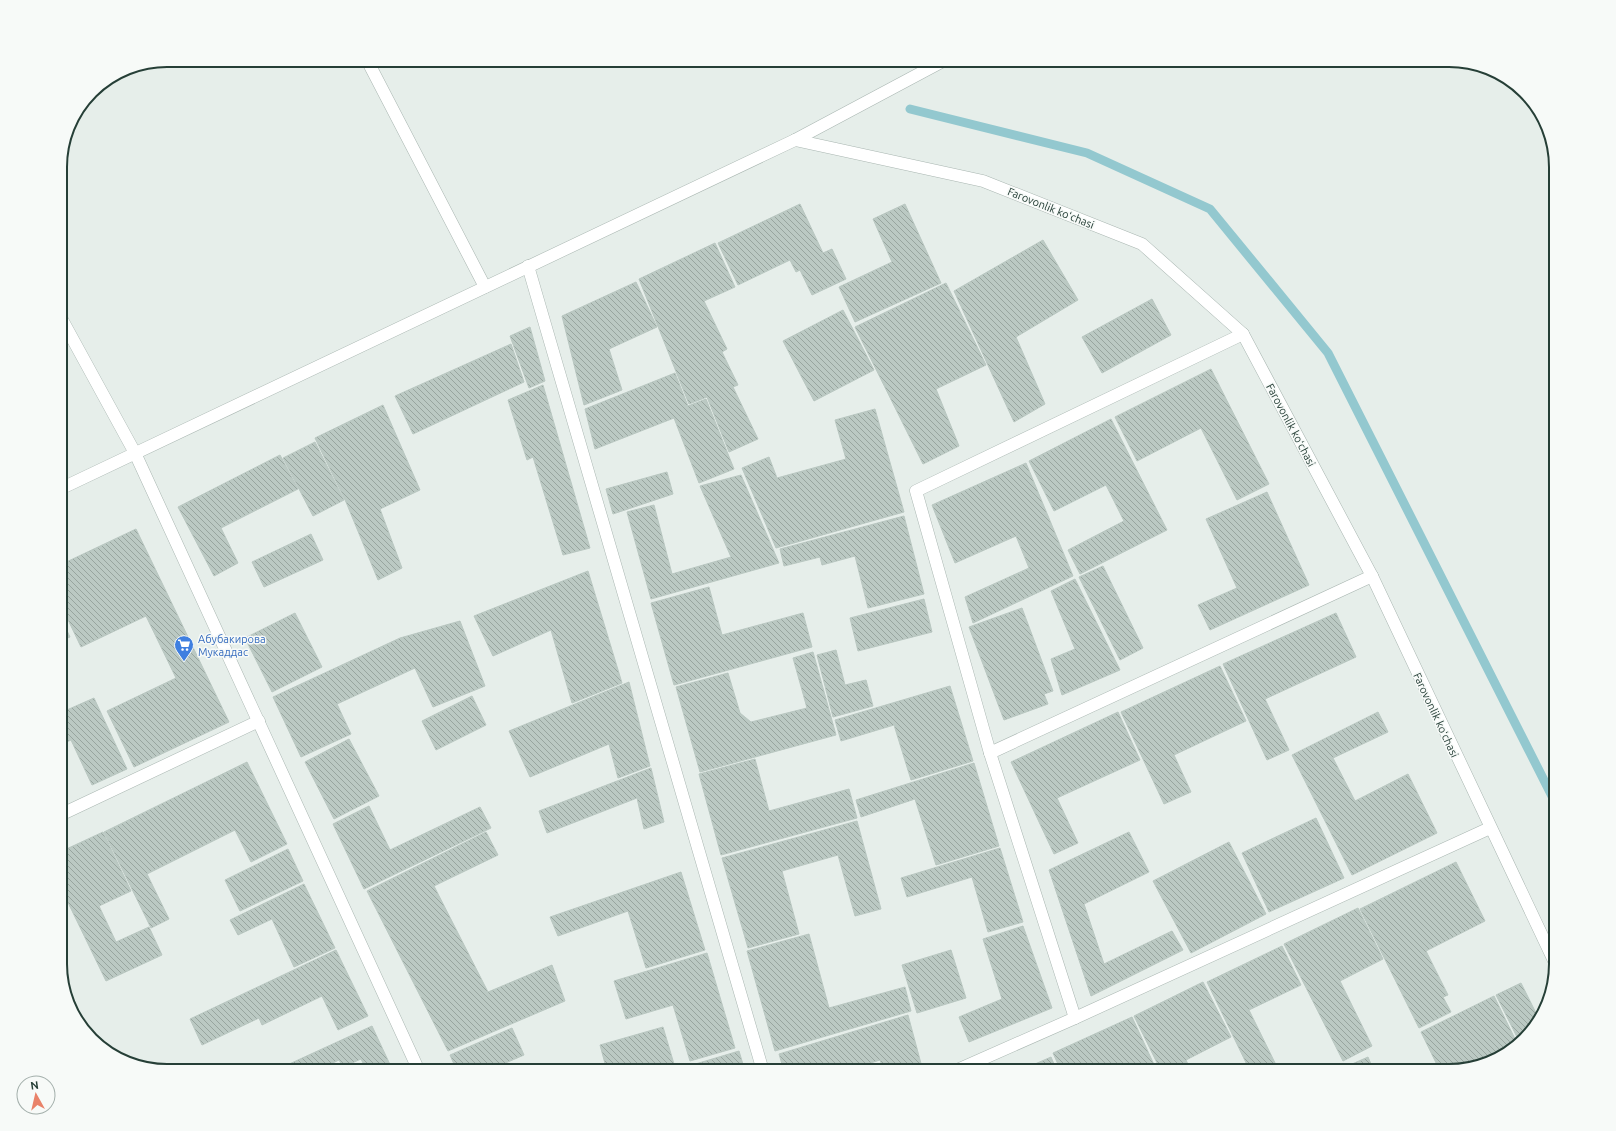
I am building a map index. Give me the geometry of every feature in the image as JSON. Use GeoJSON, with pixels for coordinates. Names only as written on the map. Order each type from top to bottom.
{"type":"FeatureCollection","features":[{"type":"Feature","properties":{"kind":"street"},"geometry":{"type":"LineString","coordinates":[[371,67],[486,287]]}},
{"type":"Feature","properties":{"kind":"street"},"geometry":{"type":"LineString","coordinates":[[67,486],[795,140],[932,67]]}},
{"type":"Feature","properties":{"kind":"street","name":"Farovonlik koʻchasi"},"geometry":{"type":"LineString","coordinates":[[795,140],[983,181],[1142,244],[1242,334],[1372,576],[1549,950]]}},
{"type":"Feature","properties":{"kind":"street"},"geometry":{"type":"LineString","coordinates":[[528,266],[761,1064]]}},
{"type":"Feature","properties":{"kind":"street"},"geometry":{"type":"LineString","coordinates":[[67,329],[135,453],[416,1064]]}},
{"type":"Feature","properties":{"kind":"street"},"geometry":{"type":"LineString","coordinates":[[1076,1018],[990,753],[916,491],[1242,334]]}},
{"type":"Feature","properties":{"kind":"street"},"geometry":{"type":"LineString","coordinates":[[990,753],[1372,576]]}},
{"type":"Feature","properties":{"kind":"street"},"geometry":{"type":"LineString","coordinates":[[67,811],[259,721]]}},
{"type":"Feature","properties":{"kind":"street"},"geometry":{"type":"LineString","coordinates":[[971,1064],[1076,1018],[1490,828]]}},
{"type":"Feature","properties":{"kind":"building"},"geometry":{"type":"Polygon","coordinates":[[[800,204],[823,253],[832,249],[846,279],[812,295],[800,270],[796,272],[790,260],[738,285],[718,243],[800,204]]]}},
{"type":"Feature","properties":{"kind":"building"},"geometry":{"type":"Polygon","coordinates":[[[905,204],[941,283],[855,322],[839,287],[892,262],[873,219],[905,204]]]}},
{"type":"Feature","properties":{"kind":"building"},"geometry":{"type":"Polygon","coordinates":[[[1043,240],[1078,300],[1016,337],[1045,404],[1014,422],[954,291],[1043,240]]]}},
{"type":"Feature","properties":{"kind":"building"},"geometry":{"type":"Polygon","coordinates":[[[715,243],[735,287],[704,301],[727,349],[722,352],[738,385],[733,387],[758,439],[729,452],[707,397],[689,404],[639,279],[715,243]]]}},
{"type":"Feature","properties":{"kind":"building"},"geometry":{"type":"Polygon","coordinates":[[[636,282],[657,327],[609,349],[622,390],[584,405],[562,316],[636,282]]]}},
{"type":"Feature","properties":{"kind":"building"},"geometry":{"type":"Polygon","coordinates":[[[946,283],[986,365],[936,389],[959,446],[923,464],[855,327],[946,283]]]}},
{"type":"Feature","properties":{"kind":"building"},"geometry":{"type":"Polygon","coordinates":[[[1152,299],[1171,335],[1102,373],[1082,337],[1152,299]]]}},
{"type":"Feature","properties":{"kind":"building"},"geometry":{"type":"Polygon","coordinates":[[[843,310],[874,370],[814,401],[783,341],[843,310]]]}},
{"type":"Feature","properties":{"kind":"building"},"geometry":{"type":"Polygon","coordinates":[[[530,327],[545,381],[529,388],[510,336],[530,327]]]}},
{"type":"Feature","properties":{"kind":"building"},"geometry":{"type":"Polygon","coordinates":[[[511,344],[524,382],[413,434],[395,396],[511,344]]]}},
{"type":"Feature","properties":{"kind":"building"},"geometry":{"type":"Polygon","coordinates":[[[1211,369],[1269,484],[1237,500],[1201,428],[1137,461],[1115,417],[1211,369]]]}},
{"type":"Feature","properties":{"kind":"building"},"geometry":{"type":"Polygon","coordinates":[[[675,373],[688,406],[706,399],[734,469],[699,483],[674,418],[595,449],[585,409],[675,373]]]}},
{"type":"Feature","properties":{"kind":"building"},"geometry":{"type":"Polygon","coordinates":[[[543,385],[590,548],[563,555],[533,457],[527,460],[508,400],[543,385]]]}},
{"type":"Feature","properties":{"kind":"building"},"geometry":{"type":"Polygon","coordinates":[[[383,405],[420,490],[380,509],[402,568],[378,580],[346,502],[315,438],[383,405]]]}},
{"type":"Feature","properties":{"kind":"building"},"geometry":{"type":"Polygon","coordinates":[[[875,409],[904,512],[776,548],[742,468],[769,457],[777,478],[846,459],[835,420],[875,409]]]}},
{"type":"Feature","properties":{"kind":"building"},"geometry":{"type":"Polygon","coordinates":[[[1111,419],[1167,530],[1080,574],[1068,550],[1124,521],[1106,485],[1054,511],[1029,461],[1111,419]]]}},
{"type":"Feature","properties":{"kind":"building"},"geometry":{"type":"Polygon","coordinates":[[[315,442],[344,500],[313,516],[283,458],[315,442]]]}},
{"type":"Feature","properties":{"kind":"building"},"geometry":{"type":"Polygon","coordinates":[[[280,455],[298,489],[221,528],[238,563],[214,576],[178,507],[280,455]]]}},
{"type":"Feature","properties":{"kind":"building"},"geometry":{"type":"Polygon","coordinates":[[[1026,463],[1073,576],[973,623],[965,597],[1029,568],[1016,536],[955,563],[932,505],[1026,463]]]}},
{"type":"Feature","properties":{"kind":"building"},"geometry":{"type":"Polygon","coordinates":[[[667,472],[673,494],[613,514],[606,489],[667,472]]]}},
{"type":"Feature","properties":{"kind":"building"},"geometry":{"type":"Polygon","coordinates":[[[741,475],[779,563],[651,599],[627,512],[654,505],[672,574],[731,557],[700,486],[741,475]]]}},
{"type":"Feature","properties":{"kind":"building"},"geometry":{"type":"Polygon","coordinates":[[[1267,492],[1309,585],[1210,630],[1198,605],[1237,588],[1206,519],[1267,492]]]}},
{"type":"Feature","properties":{"kind":"building"},"geometry":{"type":"Polygon","coordinates":[[[904,516],[924,594],[868,608],[855,556],[822,565],[820,557],[784,566],[780,549],[904,516]]]}},
{"type":"Feature","properties":{"kind":"building","name":"Абубакирова Мукаддас"},"geometry":{"type":"Polygon","coordinates":[[[136,529],[229,722],[134,767],[107,711],[176,678],[146,616],[81,647],[67,618],[67,562],[136,529]]]}},
{"type":"Feature","properties":{"kind":"building"},"geometry":{"type":"Polygon","coordinates":[[[311,534],[323,560],[264,587],[252,562],[311,534]]]}},
{"type":"Feature","properties":{"kind":"building"},"geometry":{"type":"Polygon","coordinates":[[[1103,566],[1143,648],[1120,660],[1079,577],[1103,566]]]}},
{"type":"Feature","properties":{"kind":"building"},"geometry":{"type":"Polygon","coordinates":[[[588,571],[622,683],[572,703],[551,630],[493,656],[474,616],[588,571]]]}},
{"type":"Feature","properties":{"kind":"building"},"geometry":{"type":"Polygon","coordinates":[[[1075,579],[1120,670],[1062,695],[1051,659],[1075,649],[1051,591],[1075,579]]]}},
{"type":"Feature","properties":{"kind":"building"},"geometry":{"type":"Polygon","coordinates":[[[709,587],[722,635],[803,613],[812,647],[674,685],[651,603],[709,587]]]}},
{"type":"Feature","properties":{"kind":"building"},"geometry":{"type":"Polygon","coordinates":[[[924,599],[932,632],[858,651],[850,618],[924,599]]]}},
{"type":"Feature","properties":{"kind":"building"},"geometry":{"type":"Polygon","coordinates":[[[1022,608],[1053,691],[1044,694],[1048,704],[1004,720],[969,627],[1022,608]]]}},
{"type":"Feature","properties":{"kind":"building"},"geometry":{"type":"Polygon","coordinates":[[[295,613],[322,667],[272,692],[245,638],[295,613]]]}},
{"type":"Feature","properties":{"kind":"building"},"geometry":{"type":"Polygon","coordinates":[[[1336,613],[1356,657],[1265,699],[1289,750],[1267,760],[1223,664],[1336,613]]]}},
{"type":"Feature","properties":{"kind":"building"},"geometry":{"type":"Polygon","coordinates":[[[460,621],[485,686],[433,707],[415,668],[337,704],[351,734],[301,757],[273,697],[400,638],[460,621]]]}},
{"type":"Feature","properties":{"kind":"building"},"geometry":{"type":"Polygon","coordinates":[[[67,631],[70,637],[67,638],[67,631]]]}},
{"type":"Feature","properties":{"kind":"building"},"geometry":{"type":"Polygon","coordinates":[[[836,650],[845,685],[866,680],[873,706],[833,717],[817,655],[836,650]]]}},
{"type":"Feature","properties":{"kind":"building"},"geometry":{"type":"Polygon","coordinates":[[[813,652],[836,735],[700,772],[676,687],[728,673],[740,713],[751,722],[807,708],[793,658],[813,652]]]}},
{"type":"Feature","properties":{"kind":"building"},"geometry":{"type":"Polygon","coordinates":[[[1220,666],[1246,721],[1174,755],[1191,792],[1164,804],[1121,712],[1220,666]]]}},
{"type":"Feature","properties":{"kind":"building"},"geometry":{"type":"Polygon","coordinates":[[[629,682],[650,766],[618,778],[609,744],[530,777],[509,731],[629,682]]]}},
{"type":"Feature","properties":{"kind":"building"},"geometry":{"type":"Polygon","coordinates":[[[950,686],[973,761],[911,780],[894,725],[841,741],[835,720],[950,686]]]}},
{"type":"Feature","properties":{"kind":"building"},"geometry":{"type":"Polygon","coordinates":[[[472,696],[486,725],[436,750],[422,721],[472,696]]]}},
{"type":"Feature","properties":{"kind":"building"},"geometry":{"type":"Polygon","coordinates":[[[94,698],[127,769],[92,785],[71,740],[67,742],[67,710],[94,698]]]}},
{"type":"Feature","properties":{"kind":"building"},"geometry":{"type":"Polygon","coordinates":[[[1118,712],[1140,760],[1057,798],[1078,843],[1054,854],[1011,762],[1118,712]]]}},
{"type":"Feature","properties":{"kind":"building"},"geometry":{"type":"Polygon","coordinates":[[[1378,712],[1388,732],[1333,758],[1355,801],[1408,774],[1437,833],[1352,875],[1292,755],[1378,712]]]}},
{"type":"Feature","properties":{"kind":"building"},"geometry":{"type":"Polygon","coordinates":[[[349,739],[379,796],[334,819],[305,762],[349,739]]]}},
{"type":"Feature","properties":{"kind":"building"},"geometry":{"type":"Polygon","coordinates":[[[755,759],[769,811],[849,789],[857,818],[721,855],[699,774],[755,759]]]}},
{"type":"Feature","properties":{"kind":"building"},"geometry":{"type":"Polygon","coordinates":[[[247,762],[287,844],[251,862],[235,830],[147,874],[169,919],[151,928],[104,832],[247,762]]]}},
{"type":"Feature","properties":{"kind":"building"},"geometry":{"type":"Polygon","coordinates":[[[974,763],[999,846],[936,865],[915,799],[861,817],[856,800],[974,763]]]}},
{"type":"Feature","properties":{"kind":"building"},"geometry":{"type":"Polygon","coordinates":[[[651,768],[664,822],[644,829],[637,798],[547,833],[539,811],[651,768]]]}},
{"type":"Feature","properties":{"kind":"building"},"geometry":{"type":"Polygon","coordinates":[[[369,806],[390,850],[480,807],[491,828],[364,889],[333,824],[369,806]]]}},
{"type":"Feature","properties":{"kind":"building"},"geometry":{"type":"Polygon","coordinates":[[[1316,818],[1344,878],[1269,912],[1242,853],[1316,818]]]}},
{"type":"Feature","properties":{"kind":"building"},"geometry":{"type":"Polygon","coordinates":[[[857,821],[881,909],[855,916],[838,855],[782,871],[799,934],[748,948],[722,858],[857,821]]]}},
{"type":"Feature","properties":{"kind":"building"},"geometry":{"type":"Polygon","coordinates":[[[103,832],[131,891],[99,906],[116,942],[149,927],[162,955],[106,981],[67,900],[67,849],[103,832]]]}},
{"type":"Feature","properties":{"kind":"building"},"geometry":{"type":"Polygon","coordinates":[[[486,832],[498,855],[434,886],[488,992],[552,965],[565,1001],[448,1051],[367,891],[486,832]]]}},
{"type":"Feature","properties":{"kind":"building"},"geometry":{"type":"Polygon","coordinates":[[[1129,832],[1149,872],[1084,904],[1104,964],[1172,931],[1183,950],[1091,996],[1049,870],[1129,832]]]}},
{"type":"Feature","properties":{"kind":"building"},"geometry":{"type":"Polygon","coordinates":[[[1229,842],[1266,914],[1191,953],[1153,881],[1229,842]]]}},
{"type":"Feature","properties":{"kind":"building"},"geometry":{"type":"Polygon","coordinates":[[[1000,848],[1023,922],[988,932],[972,877],[907,897],[901,878],[1000,848]]]}},
{"type":"Feature","properties":{"kind":"building"},"geometry":{"type":"Polygon","coordinates":[[[288,849],[303,881],[240,911],[225,880],[288,849]]]}},
{"type":"Feature","properties":{"kind":"building"},"geometry":{"type":"Polygon","coordinates":[[[1456,862],[1485,921],[1426,951],[1448,995],[1443,997],[1451,1012],[1419,1028],[1360,909],[1456,862]]]}},
{"type":"Feature","properties":{"kind":"building"},"geometry":{"type":"Polygon","coordinates":[[[681,872],[705,950],[646,968],[628,911],[558,936],[550,917],[681,872]]]}},
{"type":"Feature","properties":{"kind":"building"},"geometry":{"type":"Polygon","coordinates":[[[304,884],[335,948],[294,967],[272,919],[238,935],[230,920],[304,884]]]}},
{"type":"Feature","properties":{"kind":"building"},"geometry":{"type":"Polygon","coordinates":[[[1358,908],[1383,959],[1340,981],[1372,1046],[1343,1061],[1284,944],[1358,908]]]}},
{"type":"Feature","properties":{"kind":"building"},"geometry":{"type":"Polygon","coordinates":[[[1023,926],[1052,1008],[969,1042],[959,1017],[1002,999],[983,939],[1023,926]]]}},
{"type":"Feature","properties":{"kind":"building"},"geometry":{"type":"Polygon","coordinates":[[[809,934],[829,1008],[905,987],[911,1011],[775,1051],[747,951],[809,934]]]}},
{"type":"Feature","properties":{"kind":"building"},"geometry":{"type":"Polygon","coordinates":[[[1282,946],[1301,985],[1249,1010],[1276,1064],[1247,1064],[1207,982],[1282,946]]]}},
{"type":"Feature","properties":{"kind":"building"},"geometry":{"type":"Polygon","coordinates":[[[336,950],[368,1016],[338,1030],[322,996],[262,1025],[259,1018],[202,1045],[190,1019],[336,950]]]}},
{"type":"Feature","properties":{"kind":"building"},"geometry":{"type":"Polygon","coordinates":[[[951,950],[966,998],[917,1013],[902,965],[951,950]]]}},
{"type":"Feature","properties":{"kind":"building"},"geometry":{"type":"Polygon","coordinates":[[[707,953],[735,1048],[690,1061],[673,1005],[626,1019],[614,981],[707,953]]]}},
{"type":"Feature","properties":{"kind":"building"},"geometry":{"type":"Polygon","coordinates":[[[1203,982],[1231,1037],[1186,1060],[1188,1064],[1158,1064],[1134,1016],[1203,982]]]}},
{"type":"Feature","properties":{"kind":"building"},"geometry":{"type":"Polygon","coordinates":[[[1521,983],[1536,1013],[1517,1037],[1496,995],[1521,983]]]}},
{"type":"Feature","properties":{"kind":"building"},"geometry":{"type":"Polygon","coordinates":[[[1494,996],[1515,1039],[1499,1051],[1475,1061],[1437,1064],[1421,1032],[1494,996]]]}},
{"type":"Feature","properties":{"kind":"building"},"geometry":{"type":"Polygon","coordinates":[[[908,1015],[921,1064],[881,1064],[880,1060],[867,1064],[782,1064],[779,1054],[908,1015]]]}},
{"type":"Feature","properties":{"kind":"building"},"geometry":{"type":"Polygon","coordinates":[[[1132,1017],[1154,1064],[1058,1064],[1053,1053],[1132,1017]]]}},
{"type":"Feature","properties":{"kind":"building"},"geometry":{"type":"Polygon","coordinates":[[[372,1026],[390,1064],[364,1064],[361,1059],[350,1064],[341,1064],[339,1060],[331,1064],[289,1064],[372,1026]]]}},
{"type":"Feature","properties":{"kind":"building"},"geometry":{"type":"Polygon","coordinates":[[[663,1027],[674,1064],[605,1064],[600,1045],[663,1027]]]}},
{"type":"Feature","properties":{"kind":"building"},"geometry":{"type":"Polygon","coordinates":[[[512,1028],[524,1055],[503,1064],[454,1064],[450,1055],[512,1028]]]}},
{"type":"Feature","properties":{"kind":"building"},"geometry":{"type":"Polygon","coordinates":[[[739,1051],[743,1064],[695,1064],[739,1051]]]}},
{"type":"Feature","properties":{"kind":"building"},"geometry":{"type":"Polygon","coordinates":[[[1051,1057],[1054,1064],[1035,1064],[1051,1057]]]}},
{"type":"Feature","properties":{"kind":"building"},"geometry":{"type":"Polygon","coordinates":[[[1368,1057],[1371,1064],[1352,1064],[1368,1057]]]}},
{"type":"Feature","properties":{"kind":"waterway"},"geometry":{"type":"LineString","coordinates":[[910,109],[1087,153],[1210,209],[1328,353],[1549,790]]}},
{"type":"Feature","properties":{"kind":"place","name":"Абубакирова Мукаддас"},"geometry":{"type":"Point","coordinates":[184,662]}}]}
